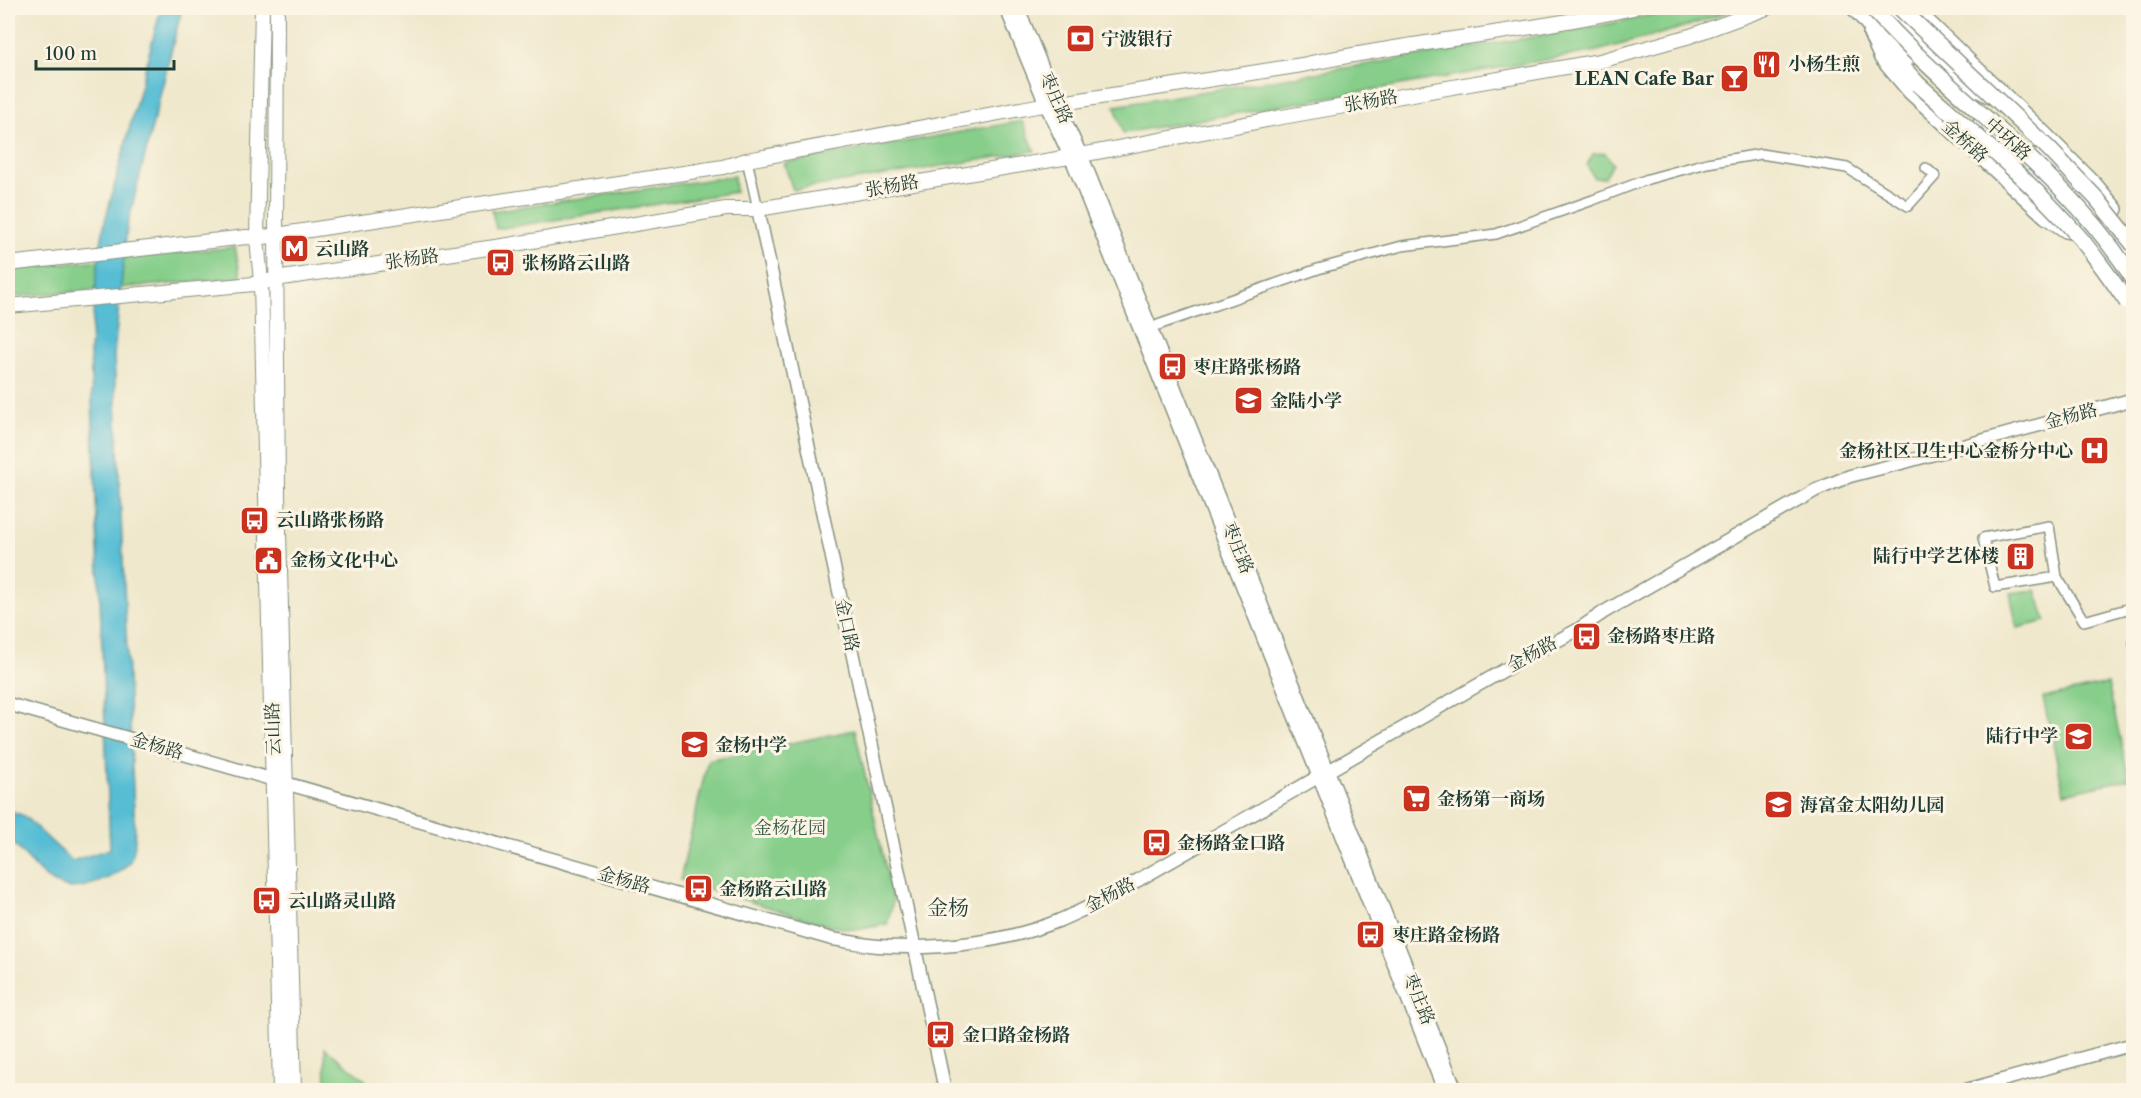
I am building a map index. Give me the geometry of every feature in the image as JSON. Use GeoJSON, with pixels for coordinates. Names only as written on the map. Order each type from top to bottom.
{"type":"FeatureCollection","features":[{"type":"Feature","properties":{"kind":"main road","name":"云山路"},"geometry":{"type":"LineString","coordinates":[[262,8],[257,238],[261,282],[294,1090]]}},
{"type":"Feature","properties":{"kind":"main road","name":"云山路"},"geometry":{"type":"LineString","coordinates":[[277,8],[280,1090]]}},
{"type":"Feature","properties":{"kind":"main road"},"geometry":{"type":"LineString","coordinates":[[8,264],[246,237],[257,238],[723,166],[1051,104],[1302,65],[1335,57],[1527,29],[1633,8]]}},
{"type":"Feature","properties":{"kind":"main road","name":"张杨路"},"geometry":{"type":"LineString","coordinates":[[8,306],[254,284],[726,209],[758,208],[1076,156],[1600,61],[1690,36],[1767,8]]}},
{"type":"Feature","properties":{"kind":"main road","name":"金桥路"},"geometry":{"type":"LineString","coordinates":[[1854,8],[1869,14],[1919,65],[2065,204],[2099,233]]}},
{"type":"Feature","properties":{"kind":"main road"},"geometry":{"type":"LineString","coordinates":[[1886,8],[1956,77],[2018,109]]}},
{"type":"Feature","properties":{"kind":"main road","name":"中环路"},"geometry":{"type":"LineString","coordinates":[[1900,8],[2049,148],[2097,199],[2133,245]]}},
{"type":"Feature","properties":{"kind":"main road"},"geometry":{"type":"LineString","coordinates":[[1913,8],[2094,184],[2133,233]]}},
{"type":"Feature","properties":{"kind":"main road"},"geometry":{"type":"LineString","coordinates":[[1869,14],[1890,53],[1918,84],[2054,209],[2081,239],[2133,311]]}},
{"type":"Feature","properties":{"kind":"main road","name":"金桥路"},"geometry":{"type":"LineString","coordinates":[[1869,14],[1882,58],[1910,91],[2046,216],[2066,230],[2099,233]]}},
{"type":"Feature","properties":{"kind":"main road","name":"中环路"},"geometry":{"type":"LineString","coordinates":[[1869,14],[2035,164],[2099,233],[2133,280]]}},
{"type":"Feature","properties":{"kind":"main road"},"geometry":{"type":"LineString","coordinates":[[2011,151],[2040,158],[2048,163],[2099,233],[2133,289]]}},
{"type":"Feature","properties":{"kind":"main road"},"geometry":{"type":"LineString","coordinates":[[2099,233],[2133,261]]}},
{"type":"Feature","properties":{"kind":"main road"},"geometry":{"type":"LineString","coordinates":[[2099,233],[2133,299]]}},
{"type":"Feature","properties":{"kind":"street","name":"枣庄路"},"geometry":{"type":"LineString","coordinates":[[1006,8],[1076,156],[1323,774],[1444,1090]]}},
{"type":"Feature","properties":{"kind":"street","name":"枣庄路"},"geometry":{"type":"LineString","coordinates":[[1018,8],[1051,104]]}},
{"type":"Feature","properties":{"kind":"street"},"geometry":{"type":"LineString","coordinates":[[1158,325],[1318,269],[1392,249],[1496,234],[1648,179],[1707,163],[1761,154],[1847,168],[1908,206],[1935,176],[1926,168]]}},
{"type":"Feature","properties":{"kind":"street","name":"金口路"},"geometry":{"type":"LineString","coordinates":[[747,160],[945,1090]]}},
{"type":"Feature","properties":{"kind":"street","name":"金杨路"},"geometry":{"type":"LineString","coordinates":[[8,704],[792,929],[832,939],[876,946],[949,945],[1012,935],[1057,921],[1100,902],[1579,629],[1624,600],[1816,490],[1850,476],[2133,399]]}},
{"type":"Feature","properties":{"kind":"street"},"geometry":{"type":"LineString","coordinates":[[2057,577],[1995,587],[1983,538],[2049,526],[2057,577],[2084,621],[2133,608]]}},
{"type":"Feature","properties":{"kind":"street","name":"枣庄路"},"geometry":{"type":"LineString","coordinates":[[1323,774],[1456,1090]]}},
{"type":"Feature","properties":{"kind":"street"},"geometry":{"type":"LineString","coordinates":[[1966,1090],[2133,1044]]}},
{"type":"Feature","properties":{"kind":"green space"},"geometry":{"type":"Polygon","coordinates":[[[1685,8],[1739,8],[1685,27],[1597,51],[1123,133],[1115,106],[1593,27],[1685,8]]]}},
{"type":"Feature","properties":{"kind":"green space"},"geometry":{"type":"Polygon","coordinates":[[[1022,121],[1035,151],[793,190],[784,163],[1022,121]]]}},
{"type":"Feature","properties":{"kind":"green space"},"geometry":{"type":"Polygon","coordinates":[[[1605,153],[1613,164],[1604,178],[1594,178],[1587,165],[1593,154],[1605,153]]]}},
{"type":"Feature","properties":{"kind":"green space"},"geometry":{"type":"Polygon","coordinates":[[[734,176],[735,192],[496,229],[492,211],[734,176]]]}},
{"type":"Feature","properties":{"kind":"green space"},"geometry":{"type":"Polygon","coordinates":[[[235,247],[241,278],[8,297],[8,269],[235,247]]]}},
{"type":"Feature","properties":{"kind":"green space"},"geometry":{"type":"Polygon","coordinates":[[[2036,590],[2046,621],[2017,628],[2010,593],[2036,590]]]}},
{"type":"Feature","properties":{"kind":"green space"},"geometry":{"type":"Polygon","coordinates":[[[2108,684],[2129,779],[2064,793],[2043,698],[2108,684]]]}},
{"type":"Feature","properties":{"kind":"green space","name":"金杨花园"},"geometry":{"type":"Polygon","coordinates":[[[855,730],[893,901],[887,924],[857,930],[829,926],[680,880],[708,760],[855,730]]]}},
{"type":"Feature","properties":{"kind":"green space"},"geometry":{"type":"Polygon","coordinates":[[[325,1048],[362,1077],[375,1090],[326,1090],[325,1048]]]}},
{"type":"Feature","properties":{"kind":"water"},"geometry":{"type":"Polygon","coordinates":[[[161,8],[182,8],[127,227],[114,355],[134,848],[130,861],[117,873],[87,886],[67,887],[45,876],[8,838],[8,810],[24,816],[72,861],[110,849],[90,351],[97,271],[104,225],[161,8]]]}},
{"type":"Feature","properties":{"kind":"place","name":"宁波银行"},"geometry":{"type":"Point","coordinates":[1080,39]}},
{"type":"Feature","properties":{"kind":"place","name":"小杨生煎"},"geometry":{"type":"Point","coordinates":[1767,64]}},
{"type":"Feature","properties":{"kind":"place","name":"LEAN Cafe Bar"},"geometry":{"type":"Point","coordinates":[1735,79]}},
{"type":"Feature","properties":{"kind":"place","name":"云山路"},"geometry":{"type":"Point","coordinates":[294,249]}},
{"type":"Feature","properties":{"kind":"place","name":"张杨路云山路"},"geometry":{"type":"Point","coordinates":[501,263]}},
{"type":"Feature","properties":{"kind":"place","name":"枣庄路张杨路"},"geometry":{"type":"Point","coordinates":[1172,367]}},
{"type":"Feature","properties":{"kind":"place","name":"金陆小学"},"geometry":{"type":"Point","coordinates":[1249,401]}},
{"type":"Feature","properties":{"kind":"place","name":"金杨社区卫生中心金桥分中心"},"geometry":{"type":"Point","coordinates":[2094,451]}},
{"type":"Feature","properties":{"kind":"place","name":"云山路张杨路"},"geometry":{"type":"Point","coordinates":[255,520]}},
{"type":"Feature","properties":{"kind":"place","name":"陆行中学艺体楼"},"geometry":{"type":"Point","coordinates":[2020,556]}},
{"type":"Feature","properties":{"kind":"place","name":"金杨文化中心"},"geometry":{"type":"Point","coordinates":[269,560]}},
{"type":"Feature","properties":{"kind":"place","name":"金杨路枣庄路"},"geometry":{"type":"Point","coordinates":[1586,636]}},
{"type":"Feature","properties":{"kind":"place","name":"陆行中学"},"geometry":{"type":"Point","coordinates":[2079,736]}},
{"type":"Feature","properties":{"kind":"place","name":"金杨中学"},"geometry":{"type":"Point","coordinates":[694,745]}},
{"type":"Feature","properties":{"kind":"place","name":"金杨第一商场"},"geometry":{"type":"Point","coordinates":[1416,799]}},
{"type":"Feature","properties":{"kind":"place","name":"海富金太阳幼儿园"},"geometry":{"type":"Point","coordinates":[1779,805]}},
{"type":"Feature","properties":{"kind":"place","name":"金杨路金口路"},"geometry":{"type":"Point","coordinates":[1156,843]}},
{"type":"Feature","properties":{"kind":"place","name":"金杨路云山路"},"geometry":{"type":"Point","coordinates":[698,889]}},
{"type":"Feature","properties":{"kind":"place","name":"云山路灵山路"},"geometry":{"type":"Point","coordinates":[267,901]}},
{"type":"Feature","properties":{"kind":"place","name":"枣庄路金杨路"},"geometry":{"type":"Point","coordinates":[1371,935]}},
{"type":"Feature","properties":{"kind":"place","name":"金口路金杨路"},"geometry":{"type":"Point","coordinates":[941,1035]}},
{"type":"Feature","properties":{"kind":"district","name":"金杨"},"geometry":{"type":"Point","coordinates":[948,908]}}]}
